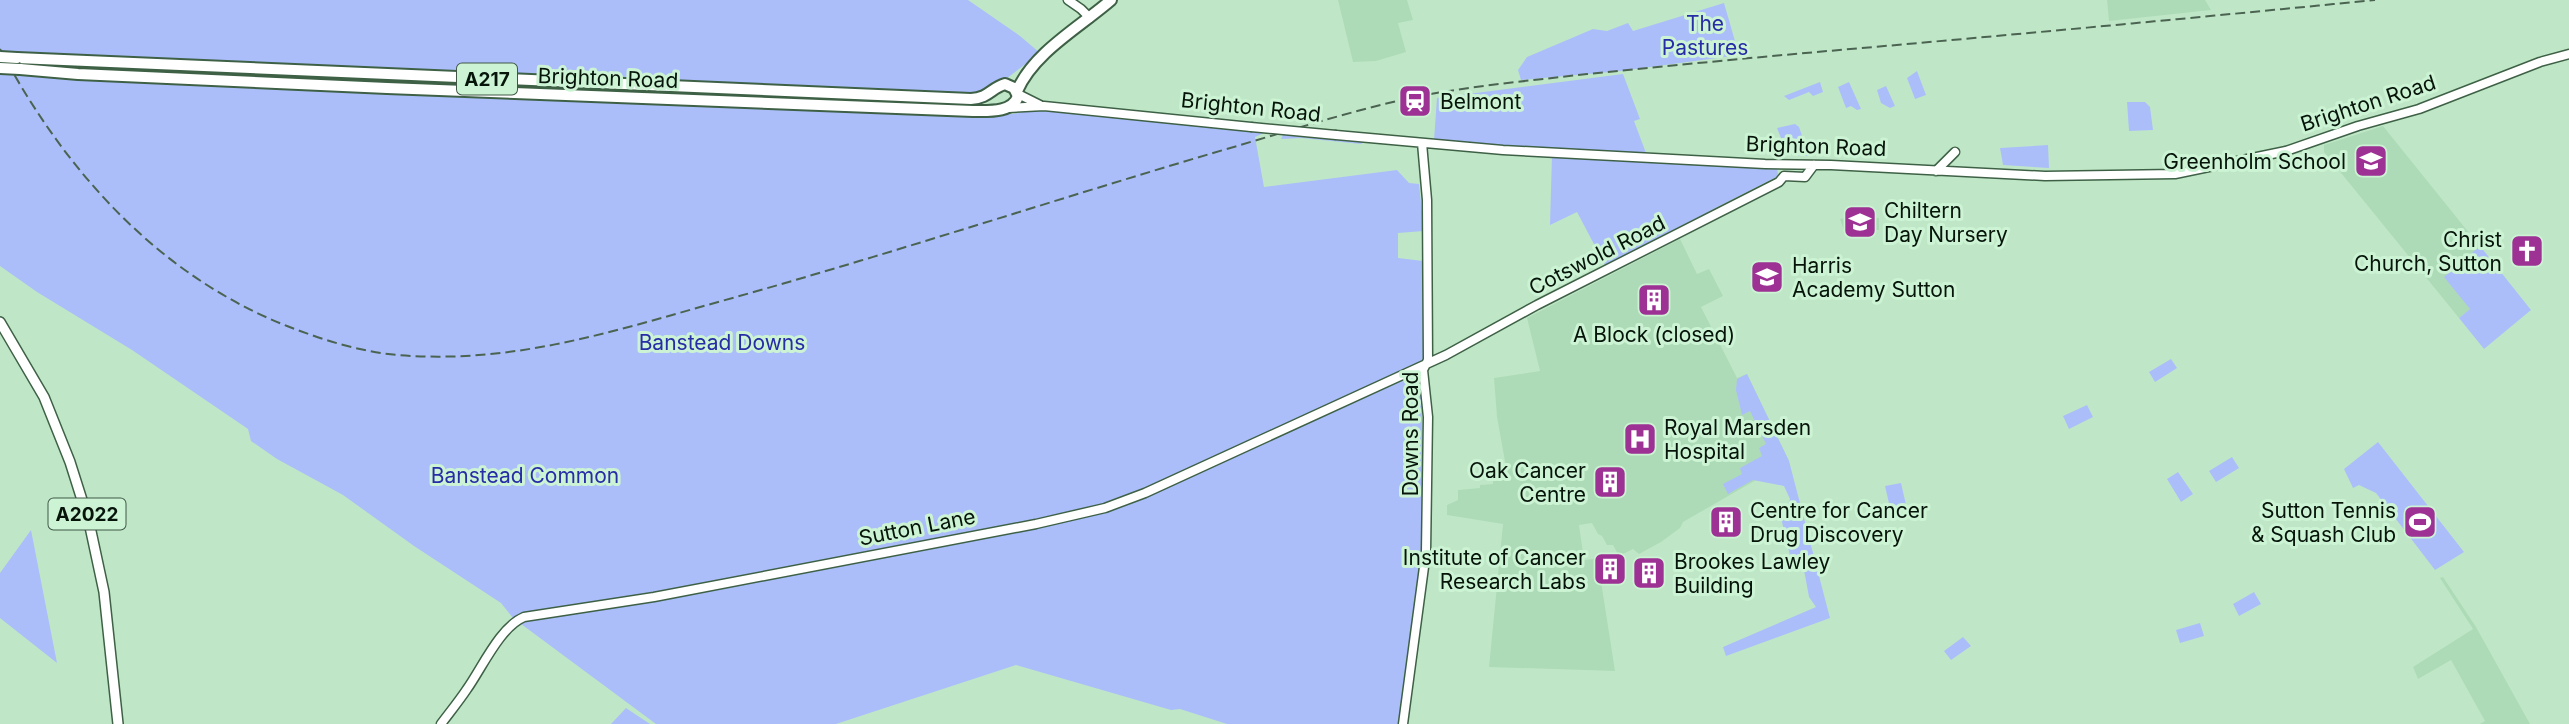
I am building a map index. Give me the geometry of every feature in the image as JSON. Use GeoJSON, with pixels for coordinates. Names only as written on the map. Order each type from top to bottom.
{"type":"FeatureCollection","features":[{"type":"Feature","properties":{"kind":"highway","name":"A217"},"geometry":{"type":"LineString","coordinates":[[999,87],[1028,70],[1111,0]]}},
{"type":"Feature","properties":{"kind":"highway","name":"Brighton Road"},"geometry":{"type":"LineString","coordinates":[[0,57],[18,64],[78,74],[667,100],[973,111],[1007,108]]}},
{"type":"Feature","properties":{"kind":"highway","name":"Brighton Road"},"geometry":{"type":"LineString","coordinates":[[0,68],[18,64],[971,99],[986,97],[999,87]]}},
{"type":"Feature","properties":{"kind":"highway","name":"A217"},"geometry":{"type":"LineString","coordinates":[[1017,92],[1028,70]]}},
{"type":"Feature","properties":{"kind":"highway"},"geometry":{"type":"LineString","coordinates":[[1010,85],[1017,92],[1016,102],[1007,108],[995,102],[999,87],[1010,85]]}},
{"type":"Feature","properties":{"kind":"main road"},"geometry":{"type":"LineString","coordinates":[[1068,0],[1090,18]]}},
{"type":"Feature","properties":{"kind":"main road","name":"Brighton Road"},"geometry":{"type":"LineString","coordinates":[[1814,165],[2045,176],[2138,176],[2198,171],[2286,151],[2358,126],[2419,109],[2540,62],[2569,54]]}},
{"type":"Feature","properties":{"kind":"main road","name":"Brighton Road"},"geometry":{"type":"LineString","coordinates":[[1017,92],[1044,106]]}},
{"type":"Feature","properties":{"kind":"main road","name":"Brighton Road"},"geometry":{"type":"LineString","coordinates":[[1007,108],[1044,106],[1422,143],[1786,172]]}},
{"type":"Feature","properties":{"kind":"main road","name":"Downs Road"},"geometry":{"type":"LineString","coordinates":[[1404,724],[1426,552],[1428,417],[1423,370],[1428,360],[1427,200],[1422,143]]}},
{"type":"Feature","properties":{"kind":"main road"},"geometry":{"type":"LineString","coordinates":[[1936,171],[1955,152]]}},
{"type":"Feature","properties":{"kind":"main road","name":"Cotswold Road"},"geometry":{"type":"LineString","coordinates":[[1426,365],[1779,182],[1786,172],[1805,177],[1814,165]]}},
{"type":"Feature","properties":{"kind":"main road","name":"A2022"},"geometry":{"type":"LineString","coordinates":[[0,321],[44,397],[70,462],[89,522],[106,605],[118,724]]}},
{"type":"Feature","properties":{"kind":"main road","name":"Sutton Lane"},"geometry":{"type":"LineString","coordinates":[[441,724],[467,690],[503,634],[524,617],[654,597],[1036,524],[1105,508],[1213,463],[1426,365]]}},
{"type":"Feature","properties":{"kind":"shaded area"},"geometry":{"type":"Polygon","coordinates":[[[1338,0],[1407,0],[1413,20],[1398,23],[1406,52],[1376,61],[1353,62],[1338,0]]]}},
{"type":"Feature","properties":{"kind":"shaded area"},"geometry":{"type":"Polygon","coordinates":[[[2107,0],[2205,0],[2211,10],[2109,21],[2107,0]]]}},
{"type":"Feature","properties":{"kind":"shaded area"},"geometry":{"type":"Polygon","coordinates":[[[2383,126],[2507,280],[2459,318],[2324,152],[2324,145],[2383,126]]]}},
{"type":"Feature","properties":{"kind":"shaded area","name":"Chiltern Day Nursery"},"geometry":{"type":"Polygon","coordinates":[[[1879,218],[1879,230],[1844,230],[1840,219],[1879,218]]]}},
{"type":"Feature","properties":{"kind":"shaded area","name":"Royal Marsden Hospital"},"geometry":{"type":"Polygon","coordinates":[[[1680,239],[1697,274],[1709,269],[1723,296],[1701,307],[1737,378],[1747,374],[1789,461],[1683,522],[1680,528],[1661,542],[1639,554],[1633,549],[1619,556],[1613,545],[1607,545],[1598,534],[1592,523],[1579,525],[1584,560],[1594,559],[1600,575],[1615,671],[1489,667],[1503,524],[1447,515],[1447,505],[1458,500],[1458,490],[1493,484],[1493,468],[1506,467],[1497,417],[1494,378],[1540,371],[1527,318],[1680,239]]]}},
{"type":"Feature","properties":{"kind":"shaded area"},"geometry":{"type":"Polygon","coordinates":[[[2443,577],[2476,627],[2530,724],[2480,724],[2485,721],[2451,660],[2418,679],[2413,667],[2473,629],[2440,578],[2443,577]]]}},
{"type":"Feature","properties":{"kind":"green space","name":"Banstead Downs"},"geometry":{"type":"Polygon","coordinates":[[[0,0],[968,0],[1040,53],[985,95],[979,113],[1013,114],[1038,109],[1167,120],[1264,133],[1255,137],[1264,187],[1397,170],[1409,183],[1419,184],[1424,231],[1398,233],[1398,258],[1423,261],[1423,362],[1417,366],[1421,381],[1426,552],[1403,724],[1227,724],[1016,665],[836,724],[656,724],[513,618],[501,603],[343,495],[277,459],[251,441],[248,429],[132,350],[0,266],[0,0]]]}},
{"type":"Feature","properties":{"kind":"green space","name":"The Pastures"},"geometry":{"type":"Polygon","coordinates":[[[1724,3],[1739,55],[1621,71],[1521,80],[1518,70],[1527,57],[1593,29],[1607,31],[1628,23],[1633,31],[1724,3]]]}},
{"type":"Feature","properties":{"kind":"green space"},"geometry":{"type":"Polygon","coordinates":[[[1917,71],[1926,95],[1915,99],[1907,78],[1917,71]]]}},
{"type":"Feature","properties":{"kind":"green space"},"geometry":{"type":"Polygon","coordinates":[[[1623,74],[1640,119],[1634,121],[1646,153],[1546,149],[1434,140],[1437,98],[1623,74]]]}},
{"type":"Feature","properties":{"kind":"green space"},"geometry":{"type":"Polygon","coordinates":[[[1820,82],[1823,92],[1813,96],[1809,92],[1789,100],[1784,96],[1820,82]]]}},
{"type":"Feature","properties":{"kind":"green space"},"geometry":{"type":"Polygon","coordinates":[[[1849,82],[1861,109],[1857,110],[1851,106],[1846,108],[1838,87],[1849,82]]]}},
{"type":"Feature","properties":{"kind":"green space"},"geometry":{"type":"Polygon","coordinates":[[[1886,86],[1895,106],[1890,108],[1881,103],[1877,90],[1886,86]]]}},
{"type":"Feature","properties":{"kind":"green space"},"geometry":{"type":"Polygon","coordinates":[[[2127,102],[2145,102],[2150,107],[2153,130],[2129,131],[2127,102]]]}},
{"type":"Feature","properties":{"kind":"green space"},"geometry":{"type":"Polygon","coordinates":[[[1795,124],[1799,127],[1809,156],[1779,154],[1781,138],[1777,128],[1795,124]]]}},
{"type":"Feature","properties":{"kind":"green space"},"geometry":{"type":"Polygon","coordinates":[[[1283,135],[1365,142],[1361,144],[1302,138],[1281,139],[1283,135]]]}},
{"type":"Feature","properties":{"kind":"green space"},"geometry":{"type":"Polygon","coordinates":[[[2048,145],[2049,168],[2003,165],[2000,148],[2048,145]]]}},
{"type":"Feature","properties":{"kind":"green space"},"geometry":{"type":"Polygon","coordinates":[[[1552,153],[1777,165],[1778,176],[1605,265],[1577,212],[1550,225],[1552,153]]]}},
{"type":"Feature","properties":{"kind":"green space"},"geometry":{"type":"Polygon","coordinates":[[[2480,246],[2531,310],[2484,349],[2459,318],[2470,309],[2444,277],[2480,246]]]}},
{"type":"Feature","properties":{"kind":"green space"},"geometry":{"type":"Polygon","coordinates":[[[2171,359],[2177,368],[2155,382],[2149,372],[2171,359]]]}},
{"type":"Feature","properties":{"kind":"green space"},"geometry":{"type":"Polygon","coordinates":[[[1747,374],[1789,461],[1830,618],[1726,656],[1723,647],[1816,607],[1809,597],[1804,570],[1793,568],[1782,522],[1790,499],[1784,486],[1753,480],[1728,494],[1723,484],[1742,474],[1740,468],[1762,456],[1759,448],[1766,444],[1750,411],[1742,415],[1736,390],[1737,379],[1747,374]]]}},
{"type":"Feature","properties":{"kind":"green space"},"geometry":{"type":"Polygon","coordinates":[[[2087,405],[2093,417],[2069,429],[2063,416],[2087,405]]]}},
{"type":"Feature","properties":{"kind":"green space","name":"Sutton Tennis & Squash Club"},"geometry":{"type":"Polygon","coordinates":[[[2378,442],[2464,552],[2435,570],[2376,493],[2359,485],[2353,488],[2344,469],[2378,442]]]}},
{"type":"Feature","properties":{"kind":"green space"},"geometry":{"type":"Polygon","coordinates":[[[2232,457],[2239,468],[2216,482],[2209,471],[2232,457]]]}},
{"type":"Feature","properties":{"kind":"green space"},"geometry":{"type":"Polygon","coordinates":[[[2178,472],[2193,494],[2181,502],[2167,479],[2178,472]]]}},
{"type":"Feature","properties":{"kind":"green space"},"geometry":{"type":"Polygon","coordinates":[[[1901,483],[1907,509],[1891,512],[1885,486],[1901,483]]]}},
{"type":"Feature","properties":{"kind":"green space"},"geometry":{"type":"Polygon","coordinates":[[[31,530],[57,663],[0,618],[0,573],[31,530]]]}},
{"type":"Feature","properties":{"kind":"green space"},"geometry":{"type":"Polygon","coordinates":[[[2254,592],[2261,604],[2239,616],[2233,604],[2254,592]]]}},
{"type":"Feature","properties":{"kind":"green space"},"geometry":{"type":"Polygon","coordinates":[[[2200,623],[2204,636],[2180,643],[2176,630],[2200,623]]]}},
{"type":"Feature","properties":{"kind":"green space"},"geometry":{"type":"Polygon","coordinates":[[[1963,637],[1971,646],[1951,660],[1944,651],[1963,637]]]}},
{"type":"Feature","properties":{"kind":"green space"},"geometry":{"type":"Polygon","coordinates":[[[626,708],[650,724],[611,724],[626,708]]]}},
{"type":"Feature","properties":{"kind":"railway"},"geometry":{"type":"LineString","coordinates":[[0,49],[54,137],[85,177],[157,248],[197,278],[240,304],[328,341],[398,355],[442,357],[528,349],[611,332],[856,262],[1311,124],[1432,94],[1617,71],[2375,0]]}},
{"type":"Feature","properties":{"kind":"place","name":"Belmont"},"geometry":{"type":"Point","coordinates":[1415,101]}},
{"type":"Feature","properties":{"kind":"place","name":"Greenholm School"},"geometry":{"type":"Point","coordinates":[2371,161]}},
{"type":"Feature","properties":{"kind":"place","name":"Chiltern Day Nursery"},"geometry":{"type":"Point","coordinates":[1860,222]}},
{"type":"Feature","properties":{"kind":"place","name":"Christ Church, Sutton"},"geometry":{"type":"Point","coordinates":[2527,251]}},
{"type":"Feature","properties":{"kind":"place","name":"Harris Academy Sutton"},"geometry":{"type":"Point","coordinates":[1767,277]}},
{"type":"Feature","properties":{"kind":"place","name":"A Block (closed)"},"geometry":{"type":"Point","coordinates":[1654,300]}},
{"type":"Feature","properties":{"kind":"place","name":"Royal Marsden Hospital"},"geometry":{"type":"Point","coordinates":[1640,439]}},
{"type":"Feature","properties":{"kind":"place","name":"Oak Cancer Centre"},"geometry":{"type":"Point","coordinates":[1610,482]}},
{"type":"Feature","properties":{"kind":"place","name":"Centre for Cancer Drug Discovery"},"geometry":{"type":"Point","coordinates":[1726,522]}},
{"type":"Feature","properties":{"kind":"place","name":"Sutton Tennis & Squash Club"},"geometry":{"type":"Point","coordinates":[2420,522]}},
{"type":"Feature","properties":{"kind":"place","name":"Institute of Cancer Research Labs"},"geometry":{"type":"Point","coordinates":[1610,569]}},
{"type":"Feature","properties":{"kind":"place","name":"Brookes Lawley Building"},"geometry":{"type":"Point","coordinates":[1649,573]}},
{"type":"Feature","properties":{"kind":"park label","name":"Banstead Common"},"geometry":{"type":"Point","coordinates":[525,475]}}]}
